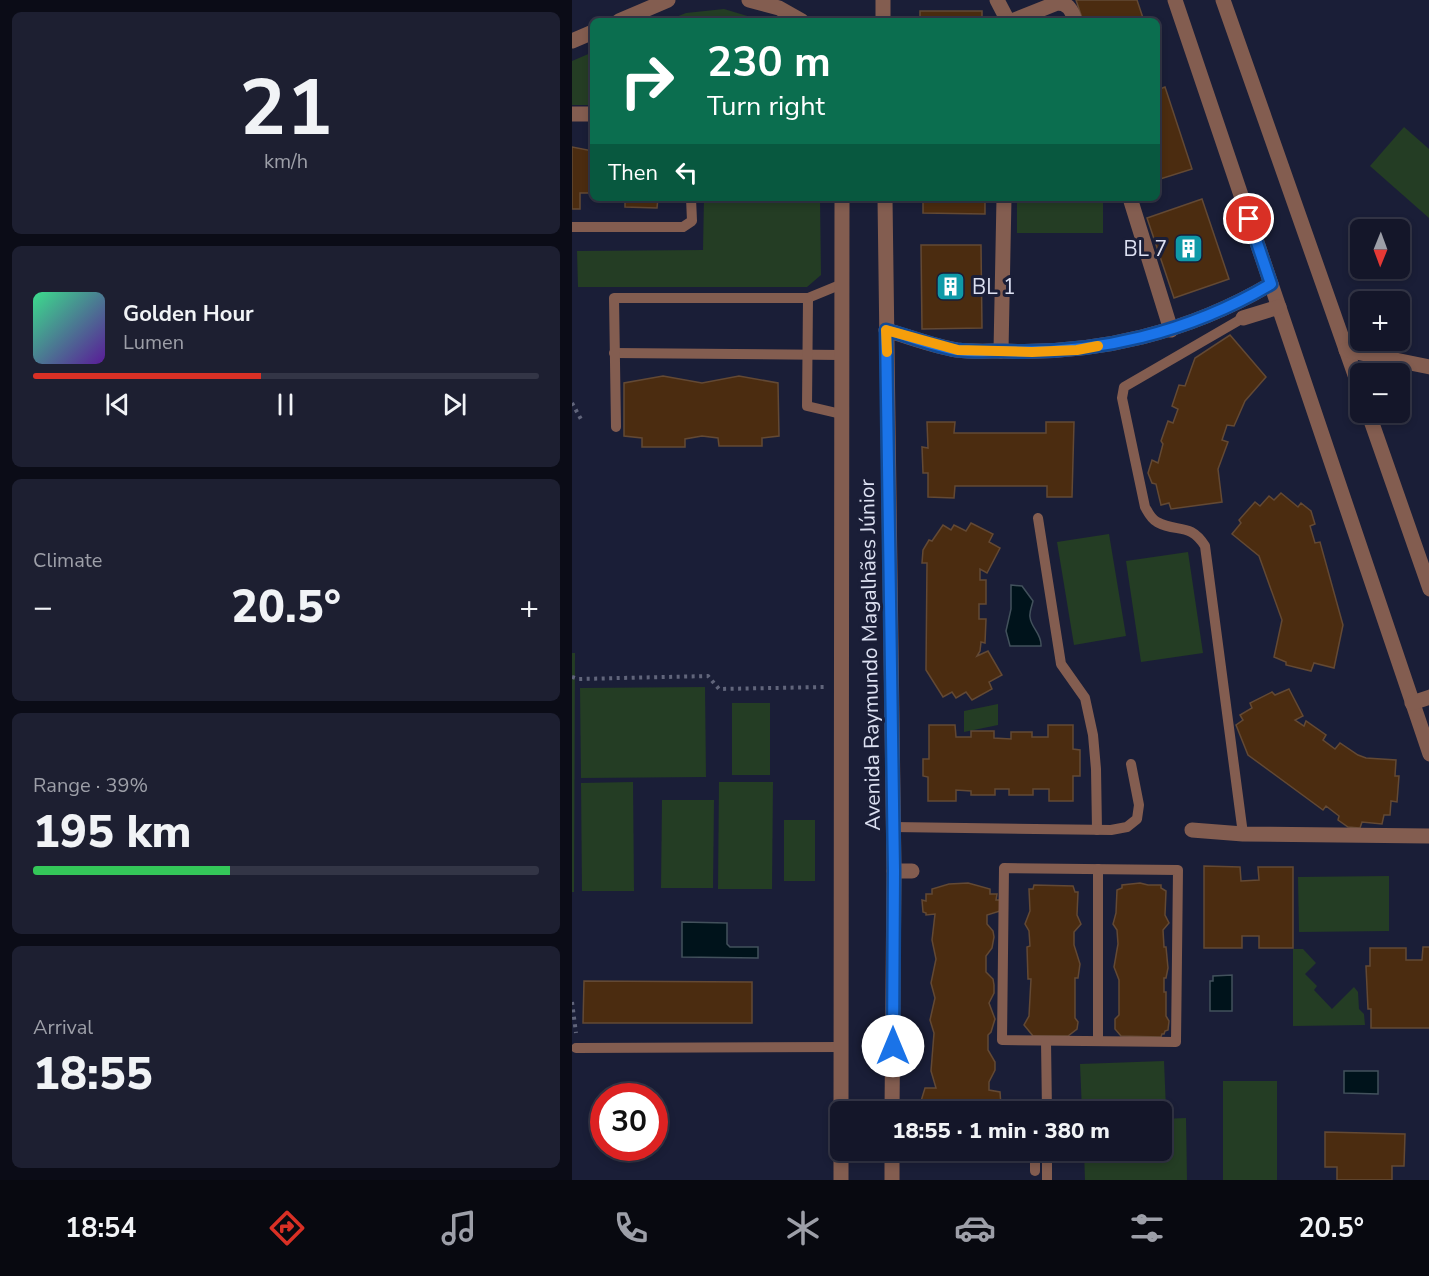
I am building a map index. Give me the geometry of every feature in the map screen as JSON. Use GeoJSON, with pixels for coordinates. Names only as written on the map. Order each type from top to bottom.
{"type":"FeatureCollection","features":[{"type":"Feature","properties":{"kind":"street"},"geometry":{"type":"LineString","coordinates":[[626,18],[668,0]]}},
{"type":"Feature","properties":{"kind":"street"},"geometry":{"type":"LineString","coordinates":[[751,0],[779,8],[797,18]]}},
{"type":"Feature","properties":{"kind":"street"},"geometry":{"type":"LineString","coordinates":[[883,0],[883,18]]}},
{"type":"Feature","properties":{"kind":"street"},"geometry":{"type":"LineString","coordinates":[[997,0],[1008,18]]}},
{"type":"Feature","properties":{"kind":"street"},"geometry":{"type":"LineString","coordinates":[[1175,0],[1430,754]]}},
{"type":"Feature","properties":{"kind":"street"},"geometry":{"type":"LineString","coordinates":[[1223,0],[1351,363]]}},
{"type":"Feature","properties":{"kind":"street"},"geometry":{"type":"LineString","coordinates":[[1018,18],[1056,3],[1068,6],[1074,18]]}},
{"type":"Feature","properties":{"kind":"street"},"geometry":{"type":"LineString","coordinates":[[572,41],[590,33]]}},
{"type":"Feature","properties":{"kind":"street"},"geometry":{"type":"LineString","coordinates":[[572,114],[590,114]]}},
{"type":"Feature","properties":{"kind":"street","name":"Avenida Raymundo Magalhães Júnior"},"geometry":{"type":"LineString","coordinates":[[841,1101],[842,201]]}},
{"type":"Feature","properties":{"kind":"street","name":"Avenida Raymundo Magalhães Júnior"},"geometry":{"type":"LineString","coordinates":[[885,201],[894,871],[892,1101]]}},
{"type":"Feature","properties":{"kind":"street"},"geometry":{"type":"LineString","coordinates":[[1001,351],[1004,201]]}},
{"type":"Feature","properties":{"kind":"street"},"geometry":{"type":"LineString","coordinates":[[1131,201],[1171,330]]}},
{"type":"Feature","properties":{"kind":"street"},"geometry":{"type":"LineString","coordinates":[[886,330],[958,350],[1032,352],[1077,350],[1171,330],[1238,304],[1271,284]]}},
{"type":"Feature","properties":{"kind":"street"},"geometry":{"type":"LineString","coordinates":[[1243,318],[1278,307]]}},
{"type":"Feature","properties":{"kind":"street"},"geometry":{"type":"LineString","coordinates":[[1346,350],[1430,367]]}},
{"type":"Feature","properties":{"kind":"street"},"geometry":{"type":"LineString","coordinates":[[1372,423],[1430,589]]}},
{"type":"Feature","properties":{"kind":"street"},"geometry":{"type":"LineString","coordinates":[[1412,703],[1430,698]]}},
{"type":"Feature","properties":{"kind":"street"},"geometry":{"type":"LineString","coordinates":[[1192,830],[1243,834],[1430,836]]}},
{"type":"Feature","properties":{"kind":"street"},"geometry":{"type":"LineString","coordinates":[[894,871],[912,871]]}},
{"type":"Feature","properties":{"kind":"street"},"geometry":{"type":"LineString","coordinates":[[841,1161],[841,1180]]}},
{"type":"Feature","properties":{"kind":"street"},"geometry":{"type":"LineString","coordinates":[[892,1161],[892,1180]]}},
{"type":"Feature","properties":{"kind":"lane"},"geometry":{"type":"LineString","coordinates":[[572,227],[683,227],[692,221],[691,201]]}},
{"type":"Feature","properties":{"kind":"lane"},"geometry":{"type":"LineString","coordinates":[[616,427],[614,298],[808,298],[842,284]]}},
{"type":"Feature","properties":{"kind":"lane"},"geometry":{"type":"LineString","coordinates":[[808,298],[807,406],[841,414]]}},
{"type":"Feature","properties":{"kind":"lane"},"geometry":{"type":"LineString","coordinates":[[1243,318],[1124,387],[1122,398],[1145,507],[1157,522],[1187,530],[1199,536],[1205,546],[1243,834]]}},
{"type":"Feature","properties":{"kind":"lane"},"geometry":{"type":"LineString","coordinates":[[614,353],[842,355]]}},
{"type":"Feature","properties":{"kind":"lane"},"geometry":{"type":"LineString","coordinates":[[1038,518],[1061,664],[1085,698],[1093,735],[1097,769],[1097,830]]}},
{"type":"Feature","properties":{"kind":"lane"},"geometry":{"type":"LineString","coordinates":[[893,827],[1097,830],[1127,827],[1137,819],[1139,805],[1131,764]]}},
{"type":"Feature","properties":{"kind":"lane"},"geometry":{"type":"LineString","coordinates":[[1004,868],[1178,870],[1176,1042],[1046,1041],[1002,1040],[1004,868]]}},
{"type":"Feature","properties":{"kind":"lane"},"geometry":{"type":"LineString","coordinates":[[1098,869],[1098,1041]]}},
{"type":"Feature","properties":{"kind":"lane"},"geometry":{"type":"LineString","coordinates":[[1046,1041],[1047,1101]]}},
{"type":"Feature","properties":{"kind":"lane"},"geometry":{"type":"LineString","coordinates":[[573,1047],[842,1047]]}},
{"type":"Feature","properties":{"kind":"lane"},"geometry":{"type":"LineString","coordinates":[[1036,1161],[1036,1171]]}},
{"type":"Feature","properties":{"kind":"lane"},"geometry":{"type":"LineString","coordinates":[[1047,1161],[1047,1180]]}},
{"type":"Feature","properties":{"kind":"path"},"geometry":{"type":"LineString","coordinates":[[572,403],[582,421]]}},
{"type":"Feature","properties":{"kind":"path"},"geometry":{"type":"LineString","coordinates":[[572,678],[708,676],[719,689],[843,687]]}},
{"type":"Feature","properties":{"kind":"path"},"geometry":{"type":"LineString","coordinates":[[572,1002],[576,1033]]}},
{"type":"Feature","properties":{"kind":"green space"},"geometry":{"type":"Polygon","coordinates":[[[724,9],[754,18],[674,18],[686,13],[724,9]]]}},
{"type":"Feature","properties":{"kind":"green space"},"geometry":{"type":"Polygon","coordinates":[[[590,53],[590,105],[572,105],[572,61],[590,53]]]}},
{"type":"Feature","properties":{"kind":"green space"},"geometry":{"type":"Polygon","coordinates":[[[1404,127],[1429,149],[1429,218],[1370,166],[1404,127]]]}},
{"type":"Feature","properties":{"kind":"green space"},"geometry":{"type":"Polygon","coordinates":[[[704,201],[820,201],[821,275],[807,287],[578,287],[577,251],[703,250],[704,201]]]}},
{"type":"Feature","properties":{"kind":"green space"},"geometry":{"type":"Polygon","coordinates":[[[1017,201],[1103,201],[1103,233],[1017,233],[1017,201]]]}},
{"type":"Feature","properties":{"kind":"green space"},"geometry":{"type":"Polygon","coordinates":[[[1109,534],[1126,636],[1074,645],[1057,542],[1109,534]]]}},
{"type":"Feature","properties":{"kind":"green space"},"geometry":{"type":"Polygon","coordinates":[[[1188,552],[1203,653],[1141,662],[1126,561],[1188,552]]]}},
{"type":"Feature","properties":{"kind":"green space"},"geometry":{"type":"Polygon","coordinates":[[[572,653],[575,653],[574,892],[572,892],[572,653]]]}},
{"type":"Feature","properties":{"kind":"green space"},"geometry":{"type":"Polygon","coordinates":[[[705,687],[706,777],[581,778],[580,688],[705,687]]]}},
{"type":"Feature","properties":{"kind":"green space"},"geometry":{"type":"Polygon","coordinates":[[[732,703],[770,703],[770,775],[732,775],[732,703]]]}},
{"type":"Feature","properties":{"kind":"green space"},"geometry":{"type":"Polygon","coordinates":[[[998,704],[998,725],[964,732],[964,711],[998,704]]]}},
{"type":"Feature","properties":{"kind":"green space"},"geometry":{"type":"Polygon","coordinates":[[[633,782],[634,891],[582,891],[581,783],[633,782]]]}},
{"type":"Feature","properties":{"kind":"green space"},"geometry":{"type":"Polygon","coordinates":[[[719,782],[773,782],[772,889],[718,889],[719,782]]]}},
{"type":"Feature","properties":{"kind":"green space"},"geometry":{"type":"Polygon","coordinates":[[[662,800],[714,800],[713,888],[661,888],[662,800]]]}},
{"type":"Feature","properties":{"kind":"green space"},"geometry":{"type":"Polygon","coordinates":[[[784,820],[815,820],[815,881],[784,881],[784,820]]]}},
{"type":"Feature","properties":{"kind":"green space"},"geometry":{"type":"Polygon","coordinates":[[[1389,876],[1389,931],[1299,932],[1298,877],[1389,876]]]}},
{"type":"Feature","properties":{"kind":"green space"},"geometry":{"type":"Polygon","coordinates":[[[1293,949],[1303,949],[1316,963],[1305,974],[1317,986],[1314,990],[1332,1009],[1354,987],[1358,992],[1359,1009],[1364,1014],[1365,1025],[1293,1026],[1293,949]]]}},
{"type":"Feature","properties":{"kind":"green space"},"geometry":{"type":"Polygon","coordinates":[[[1164,1061],[1166,1101],[1082,1101],[1080,1064],[1164,1061]]]}},
{"type":"Feature","properties":{"kind":"green space"},"geometry":{"type":"Polygon","coordinates":[[[1223,1081],[1277,1081],[1277,1180],[1223,1180],[1223,1081]]]}},
{"type":"Feature","properties":{"kind":"green space"},"geometry":{"type":"Polygon","coordinates":[[[1186,1118],[1187,1180],[1085,1180],[1084,1161],[1172,1161],[1172,1119],[1186,1118]]]}},
{"type":"Feature","properties":{"kind":"water"},"geometry":{"type":"Polygon","coordinates":[[[1011,585],[1022,586],[1033,601],[1030,617],[1040,638],[1041,646],[1010,646],[1006,631],[1011,609],[1011,585]]]}},
{"type":"Feature","properties":{"kind":"water"},"geometry":{"type":"Polygon","coordinates":[[[682,922],[727,923],[727,944],[730,947],[758,947],[758,958],[682,957],[682,922]]]}},
{"type":"Feature","properties":{"kind":"water"},"geometry":{"type":"Polygon","coordinates":[[[1232,975],[1232,1011],[1210,1011],[1210,981],[1213,981],[1213,976],[1232,975]]]}},
{"type":"Feature","properties":{"kind":"water"},"geometry":{"type":"Polygon","coordinates":[[[1344,1071],[1378,1071],[1378,1094],[1344,1093],[1344,1071]]]}},
{"type":"Feature","properties":{"kind":"building"},"geometry":{"type":"Polygon","coordinates":[[[1076,0],[1137,0],[1143,18],[1082,18],[1076,0]]]}},
{"type":"Feature","properties":{"kind":"building"},"geometry":{"type":"Polygon","coordinates":[[[920,11],[982,11],[982,18],[920,18],[920,11]]]}},
{"type":"Feature","properties":{"kind":"building"},"geometry":{"type":"Polygon","coordinates":[[[1165,87],[1192,169],[1160,179],[1160,89],[1165,87]]]}},
{"type":"Feature","properties":{"kind":"building"},"geometry":{"type":"Polygon","coordinates":[[[572,147],[590,150],[590,193],[580,193],[580,209],[572,209],[572,147]]]}},
{"type":"Feature","properties":{"kind":"building","name":"BL 7"},"geometry":{"type":"Polygon","coordinates":[[[1202,199],[1229,279],[1174,298],[1147,218],[1202,199]]]}},
{"type":"Feature","properties":{"kind":"building"},"geometry":{"type":"Polygon","coordinates":[[[625,201],[658,201],[657,208],[625,207],[625,201]]]}},
{"type":"Feature","properties":{"kind":"building"},"geometry":{"type":"Polygon","coordinates":[[[923,201],[985,201],[985,214],[923,213],[923,201]]]}},
{"type":"Feature","properties":{"kind":"building","name":"BL 1"},"geometry":{"type":"Polygon","coordinates":[[[921,245],[981,245],[982,328],[922,329],[921,245]]]}},
{"type":"Feature","properties":{"kind":"building"},"geometry":{"type":"Polygon","coordinates":[[[1230,335],[1266,377],[1245,401],[1234,426],[1227,425],[1222,440],[1228,442],[1218,469],[1222,502],[1171,509],[1169,503],[1161,505],[1156,484],[1152,483],[1148,473],[1152,460],[1158,463],[1163,444],[1161,441],[1168,421],[1173,423],[1178,409],[1172,406],[1179,385],[1185,386],[1195,358],[1230,335]]]}},
{"type":"Feature","properties":{"kind":"building"},"geometry":{"type":"Polygon","coordinates":[[[663,376],[702,383],[739,376],[778,383],[779,436],[762,438],[762,446],[719,446],[718,438],[702,436],[685,439],[685,447],[642,447],[642,438],[624,436],[624,383],[663,376]]]}},
{"type":"Feature","properties":{"kind":"building"},"geometry":{"type":"Polygon","coordinates":[[[927,422],[955,422],[954,433],[1046,433],[1046,422],[1074,422],[1072,497],[1047,497],[1047,486],[955,486],[954,498],[928,497],[928,473],[923,473],[922,447],[928,448],[927,422]]]}},
{"type":"Feature","properties":{"kind":"building"},"geometry":{"type":"Polygon","coordinates":[[[1281,493],[1298,507],[1301,503],[1311,511],[1315,524],[1310,526],[1315,543],[1320,542],[1343,625],[1334,668],[1314,663],[1311,671],[1286,665],[1286,662],[1274,657],[1282,620],[1259,556],[1232,534],[1241,523],[1239,520],[1255,502],[1260,506],[1269,496],[1274,500],[1281,493]]]}},
{"type":"Feature","properties":{"kind":"building"},"geometry":{"type":"Polygon","coordinates":[[[971,523],[993,534],[989,542],[1000,548],[987,573],[980,569],[980,580],[986,580],[986,604],[979,604],[979,619],[986,619],[985,643],[981,642],[977,656],[988,651],[1002,675],[989,682],[992,689],[972,700],[966,692],[956,698],[952,692],[943,697],[926,670],[927,563],[922,563],[923,550],[943,525],[951,530],[954,525],[966,531],[971,523]]]}},
{"type":"Feature","properties":{"kind":"building"},"geometry":{"type":"Polygon","coordinates":[[[1289,689],[1303,716],[1295,720],[1304,726],[1306,721],[1326,735],[1323,740],[1335,749],[1340,743],[1366,758],[1396,760],[1395,776],[1399,776],[1397,802],[1391,801],[1390,815],[1384,815],[1382,824],[1362,822],[1360,828],[1348,827],[1338,820],[1339,816],[1326,806],[1323,810],[1248,755],[1236,725],[1243,720],[1240,715],[1252,708],[1250,703],[1272,692],[1275,695],[1289,689]]]}},
{"type":"Feature","properties":{"kind":"building"},"geometry":{"type":"Polygon","coordinates":[[[929,725],[955,725],[956,737],[971,737],[971,731],[994,731],[994,738],[1011,739],[1011,732],[1032,732],[1032,737],[1048,737],[1048,725],[1073,725],[1073,749],[1080,750],[1080,776],[1073,776],[1073,801],[1049,801],[1049,789],[1033,789],[1033,795],[1009,795],[1009,789],[995,789],[995,795],[971,795],[971,791],[956,790],[956,801],[928,801],[928,777],[923,776],[923,759],[929,759],[929,725]]]}},
{"type":"Feature","properties":{"kind":"building"},"geometry":{"type":"Polygon","coordinates":[[[1204,866],[1240,867],[1241,881],[1259,880],[1258,867],[1293,867],[1293,948],[1259,948],[1259,936],[1242,936],[1242,948],[1204,948],[1204,866]]]}},
{"type":"Feature","properties":{"kind":"building"},"geometry":{"type":"Polygon","coordinates":[[[968,883],[990,889],[990,894],[997,894],[996,900],[1000,900],[1000,911],[987,915],[987,924],[993,931],[994,937],[992,948],[986,956],[986,972],[993,979],[994,993],[989,1003],[995,1019],[988,1035],[988,1050],[995,1062],[989,1090],[1000,1092],[1001,1101],[921,1101],[925,1088],[936,1088],[931,1071],[934,1033],[930,1020],[935,998],[931,983],[936,959],[932,940],[935,914],[926,915],[923,912],[922,900],[926,901],[926,894],[932,894],[932,889],[949,884],[968,883]]]}},
{"type":"Feature","properties":{"kind":"building"},"geometry":{"type":"Polygon","coordinates":[[[1140,883],[1161,885],[1161,888],[1166,891],[1165,915],[1169,923],[1163,930],[1168,968],[1166,978],[1164,978],[1164,992],[1166,992],[1166,1016],[1169,1021],[1168,1030],[1161,1037],[1121,1036],[1115,1029],[1115,1019],[1119,1015],[1119,980],[1114,967],[1118,944],[1117,930],[1113,924],[1117,890],[1122,888],[1122,885],[1140,883]]]}},
{"type":"Feature","properties":{"kind":"building"},"geometry":{"type":"Polygon","coordinates":[[[1034,885],[1073,886],[1075,892],[1078,892],[1077,915],[1081,924],[1074,932],[1074,945],[1080,964],[1078,978],[1075,978],[1075,1018],[1078,1022],[1077,1029],[1068,1036],[1033,1036],[1024,1025],[1029,1016],[1031,979],[1028,979],[1029,931],[1025,924],[1030,911],[1029,889],[1033,889],[1034,885]]]}},
{"type":"Feature","properties":{"kind":"building"},"geometry":{"type":"Polygon","coordinates":[[[1423,947],[1430,947],[1430,1028],[1371,1028],[1366,966],[1370,966],[1370,948],[1406,948],[1406,960],[1422,960],[1423,947]]]}},
{"type":"Feature","properties":{"kind":"building"},"geometry":{"type":"Polygon","coordinates":[[[584,981],[752,982],[752,1023],[583,1023],[584,981]]]}},
{"type":"Feature","properties":{"kind":"building"},"geometry":{"type":"Polygon","coordinates":[[[1325,1132],[1405,1134],[1404,1166],[1392,1166],[1392,1180],[1337,1180],[1337,1167],[1325,1167],[1325,1132]]]}},
{"type":"Feature","properties":{"kind":"slow traffic"},"geometry":{"type":"LineString","coordinates":[[887,352],[886,330],[958,350],[1032,352],[1077,350],[1098,346]]}},
{"type":"Feature","properties":{"kind":"place","name":"BL 7"},"geometry":{"type":"Point","coordinates":[1188,249]}},
{"type":"Feature","properties":{"kind":"place","name":"BL 1"},"geometry":{"type":"Point","coordinates":[951,287]}},
{"type":"Feature","properties":{"kind":"route"},"geometry":{"type":"LineString","coordinates":[[893,1046],[894,871],[886,330],[958,350],[1032,352],[1077,350],[1171,330],[1238,304],[1271,284],[1249,219]]}}]}
